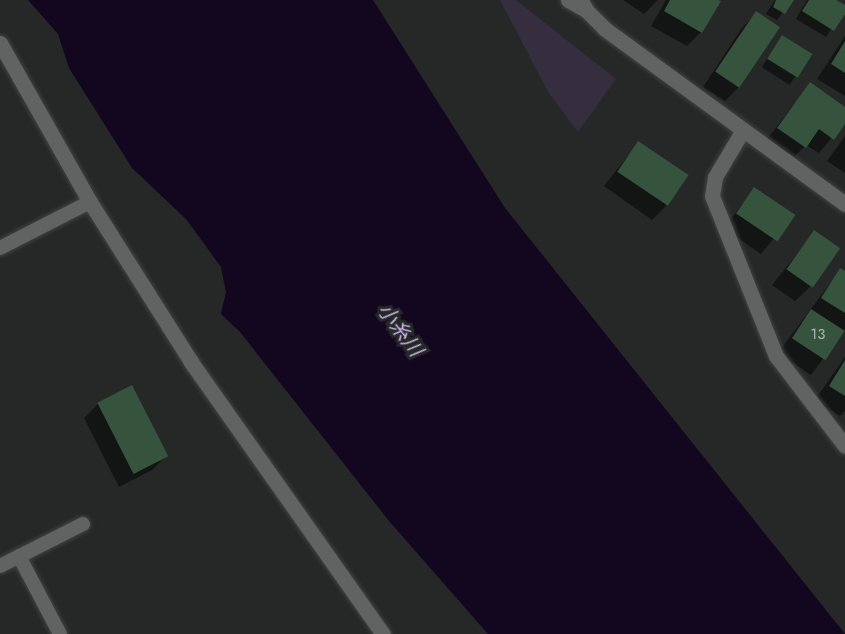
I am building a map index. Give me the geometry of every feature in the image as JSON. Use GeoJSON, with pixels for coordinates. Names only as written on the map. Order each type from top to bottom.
{"type":"FeatureCollection","features":[{"type":"Feature","properties":{"kind":"street"},"geometry":{"type":"LineString","coordinates":[[568,0],[583,5],[743,130],[845,204]]}},
{"type":"Feature","properties":{"kind":"street"},"geometry":{"type":"LineString","coordinates":[[0,43],[90,202],[191,362],[383,634]]}},
{"type":"Feature","properties":{"kind":"street"},"geometry":{"type":"LineString","coordinates":[[743,130],[716,177],[712,196],[776,356],[845,446]]}},
{"type":"Feature","properties":{"kind":"lane"},"geometry":{"type":"LineString","coordinates":[[0,248],[90,202]]}},
{"type":"Feature","properties":{"kind":"lane"},"geometry":{"type":"LineString","coordinates":[[0,566],[83,524]]}},
{"type":"Feature","properties":{"kind":"lane"},"geometry":{"type":"LineString","coordinates":[[19,556],[60,634]]}},
{"type":"Feature","properties":{"kind":"shaded area"},"geometry":{"type":"Polygon","coordinates":[[[500,0],[516,0],[616,79],[578,132],[548,92],[500,0]]]}},
{"type":"Feature","properties":{"kind":"water","name":"小糸川"},"geometry":{"type":"Polygon","coordinates":[[[28,0],[373,0],[505,208],[845,634],[488,634],[389,521],[240,332],[221,314],[226,292],[221,267],[186,219],[132,168],[69,68],[58,34],[28,0]]]}},
{"type":"Feature","properties":{"kind":"building"},"geometry":{"type":"Polygon","coordinates":[[[670,0],[721,1],[702,33],[664,11],[670,0]]]}},
{"type":"Feature","properties":{"kind":"building"},"geometry":{"type":"Polygon","coordinates":[[[776,0],[794,0],[785,14],[773,7],[776,0]]]}},
{"type":"Feature","properties":{"kind":"building"},"geometry":{"type":"Polygon","coordinates":[[[809,0],[836,0],[845,5],[845,14],[834,31],[802,11],[809,0]]]}},
{"type":"Feature","properties":{"kind":"building"},"geometry":{"type":"Polygon","coordinates":[[[756,11],[780,27],[739,88],[715,72],[756,11]]]}},
{"type":"Feature","properties":{"kind":"building"},"geometry":{"type":"Polygon","coordinates":[[[782,35],[813,54],[798,78],[767,59],[782,35]]]}},
{"type":"Feature","properties":{"kind":"building"},"geometry":{"type":"Polygon","coordinates":[[[845,41],[845,73],[831,64],[845,41]]]}},
{"type":"Feature","properties":{"kind":"building"},"geometry":{"type":"Polygon","coordinates":[[[810,82],[845,107],[845,124],[834,140],[819,129],[806,148],[777,128],[810,82]]]}},
{"type":"Feature","properties":{"kind":"building"},"geometry":{"type":"Polygon","coordinates":[[[638,141],[689,175],[668,206],[617,172],[638,141]]]}},
{"type":"Feature","properties":{"kind":"building"},"geometry":{"type":"Polygon","coordinates":[[[754,187],[795,215],[778,241],[736,214],[754,187]]]}},
{"type":"Feature","properties":{"kind":"building"},"geometry":{"type":"Polygon","coordinates":[[[814,230],[840,248],[813,288],[786,269],[814,230]]]}},
{"type":"Feature","properties":{"kind":"building"},"geometry":{"type":"Polygon","coordinates":[[[840,268],[845,271],[845,313],[821,298],[840,268]]]}},
{"type":"Feature","properties":{"kind":"building"},"geometry":{"type":"Polygon","coordinates":[[[811,309],[845,331],[825,360],[792,338],[811,309]]]}},
{"type":"Feature","properties":{"kind":"building"},"geometry":{"type":"Polygon","coordinates":[[[845,360],[845,396],[829,386],[845,360]]]}},
{"type":"Feature","properties":{"kind":"building"},"geometry":{"type":"Polygon","coordinates":[[[132,385],[168,456],[134,474],[97,403],[132,385]]]}}]}
